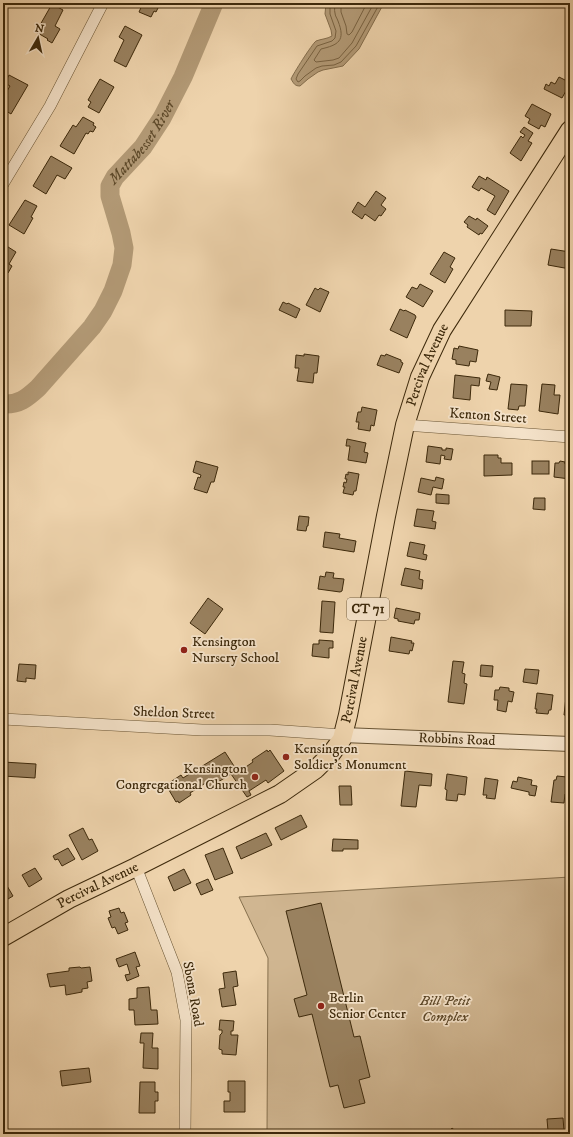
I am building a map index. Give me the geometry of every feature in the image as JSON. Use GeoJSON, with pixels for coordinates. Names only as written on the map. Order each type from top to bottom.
{"type":"FeatureCollection","features":[{"type":"Feature","properties":{"kind":"main road","name":"Percival Avenue"},"geometry":{"type":"LineString","coordinates":[[3,937],[69,899],[136,867],[280,794],[326,759],[340,743],[344,735],[405,425],[420,377],[442,330],[570,130]]}},
{"type":"Feature","properties":{"kind":"street"},"geometry":{"type":"LineString","coordinates":[[3,184],[50,106],[103,3]]}},
{"type":"Feature","properties":{"kind":"street","name":"Kenton Street"},"geometry":{"type":"LineString","coordinates":[[405,425],[570,438]]}},
{"type":"Feature","properties":{"kind":"street","name":"Sheldon Street"},"geometry":{"type":"LineString","coordinates":[[3,719],[202,730],[270,730],[344,735]]}},
{"type":"Feature","properties":{"kind":"street","name":"Robbins Road"},"geometry":{"type":"LineString","coordinates":[[344,735],[570,744]]}},
{"type":"Feature","properties":{"kind":"street","name":"Sbona Road"},"geometry":{"type":"LineString","coordinates":[[136,867],[177,972],[186,1020],[186,1134]]}},
{"type":"Feature","properties":{"kind":"green space","name":"Bill Petit Complex"},"geometry":{"type":"Polygon","coordinates":[[[570,877],[570,1134],[267,1134],[268,958],[239,897],[570,877]]]}},
{"type":"Feature","properties":{"kind":"water"},"geometry":{"type":"Polygon","coordinates":[[[326,3],[384,3],[359,49],[343,66],[318,72],[300,86],[297,86],[291,79],[311,48],[316,41],[332,36],[325,14],[326,3]]]}},
{"type":"Feature","properties":{"kind":"building"},"geometry":{"type":"Polygon","coordinates":[[[143,3],[153,3],[159,6],[151,17],[139,12],[143,3]]]}},
{"type":"Feature","properties":{"kind":"building"},"geometry":{"type":"Polygon","coordinates":[[[52,4],[63,10],[55,26],[60,29],[52,43],[36,32],[52,4]]]}},
{"type":"Feature","properties":{"kind":"building"},"geometry":{"type":"Polygon","coordinates":[[[125,26],[142,35],[126,67],[114,61],[124,40],[119,37],[125,26]]]}},
{"type":"Feature","properties":{"kind":"building"},"geometry":{"type":"Polygon","coordinates":[[[9,75],[28,85],[11,114],[3,109],[3,98],[10,86],[5,83],[9,75]]]}},
{"type":"Feature","properties":{"kind":"building"},"geometry":{"type":"Polygon","coordinates":[[[559,77],[569,82],[562,98],[544,89],[546,84],[549,86],[551,82],[555,84],[559,77]]]}},
{"type":"Feature","properties":{"kind":"building"},"geometry":{"type":"Polygon","coordinates":[[[100,79],[114,87],[99,113],[88,107],[91,102],[88,100],[100,79]]]}},
{"type":"Feature","properties":{"kind":"building"},"geometry":{"type":"Polygon","coordinates":[[[532,104],[551,114],[545,127],[541,125],[539,129],[528,123],[530,119],[525,116],[532,104]]]}},
{"type":"Feature","properties":{"kind":"building"},"geometry":{"type":"Polygon","coordinates":[[[83,117],[94,123],[93,125],[96,127],[93,132],[90,131],[88,134],[86,133],[74,154],[60,146],[73,125],[76,127],[83,117]]]}},
{"type":"Feature","properties":{"kind":"building"},"geometry":{"type":"Polygon","coordinates":[[[524,127],[533,133],[528,141],[532,143],[521,161],[510,153],[521,136],[523,138],[525,135],[520,132],[524,127]]]}},
{"type":"Feature","properties":{"kind":"building"},"geometry":{"type":"Polygon","coordinates":[[[51,156],[72,168],[65,179],[57,175],[46,194],[33,186],[51,156]]]}},
{"type":"Feature","properties":{"kind":"building"},"geometry":{"type":"Polygon","coordinates":[[[479,176],[486,180],[487,177],[509,191],[495,215],[487,210],[495,196],[481,188],[479,191],[472,187],[479,176]]]}},
{"type":"Feature","properties":{"kind":"building"},"geometry":{"type":"Polygon","coordinates":[[[376,191],[386,198],[381,205],[386,209],[381,216],[379,215],[375,221],[365,214],[362,219],[352,212],[358,202],[365,207],[376,191]]]}},
{"type":"Feature","properties":{"kind":"building"},"geometry":{"type":"Polygon","coordinates":[[[25,200],[37,206],[31,217],[33,218],[24,234],[9,225],[25,200]]]}},
{"type":"Feature","properties":{"kind":"building"},"geometry":{"type":"Polygon","coordinates":[[[469,216],[476,220],[477,218],[488,226],[482,234],[480,233],[479,235],[467,227],[468,225],[464,222],[469,216]]]}},
{"type":"Feature","properties":{"kind":"building"},"geometry":{"type":"Polygon","coordinates":[[[5,245],[16,252],[9,264],[12,266],[8,273],[3,270],[3,248],[5,245]]]}},
{"type":"Feature","properties":{"kind":"building"},"geometry":{"type":"Polygon","coordinates":[[[551,249],[570,252],[570,269],[548,265],[551,249]]]}},
{"type":"Feature","properties":{"kind":"building"},"geometry":{"type":"Polygon","coordinates":[[[444,252],[455,258],[450,267],[453,269],[445,283],[430,274],[444,252]]]}},
{"type":"Feature","properties":{"kind":"building"},"geometry":{"type":"Polygon","coordinates":[[[420,284],[433,291],[423,307],[406,297],[412,287],[417,289],[420,284]]]}},
{"type":"Feature","properties":{"kind":"building"},"geometry":{"type":"Polygon","coordinates":[[[315,288],[318,290],[320,288],[329,292],[320,312],[306,305],[315,288]]]}},
{"type":"Feature","properties":{"kind":"building"},"geometry":{"type":"Polygon","coordinates":[[[283,302],[300,309],[296,318],[279,310],[283,302]]]}},
{"type":"Feature","properties":{"kind":"building"},"geometry":{"type":"Polygon","coordinates":[[[400,309],[415,315],[416,317],[407,338],[390,330],[400,309]]]}},
{"type":"Feature","properties":{"kind":"building"},"geometry":{"type":"Polygon","coordinates":[[[505,310],[532,311],[531,326],[505,326],[505,310]]]}},
{"type":"Feature","properties":{"kind":"building"},"geometry":{"type":"Polygon","coordinates":[[[459,346],[478,350],[476,362],[470,361],[469,366],[456,364],[456,360],[452,359],[454,348],[458,349],[459,346]]]}},
{"type":"Feature","properties":{"kind":"building"},"geometry":{"type":"Polygon","coordinates":[[[304,354],[319,356],[317,373],[314,373],[313,383],[297,381],[299,368],[295,368],[296,355],[304,356],[304,354]]]}},
{"type":"Feature","properties":{"kind":"building"},"geometry":{"type":"Polygon","coordinates":[[[386,354],[401,360],[403,363],[399,373],[377,365],[381,355],[385,356],[386,354]]]}},
{"type":"Feature","properties":{"kind":"building"},"geometry":{"type":"Polygon","coordinates":[[[488,374],[500,377],[497,390],[489,389],[491,382],[486,381],[488,374]]]}},
{"type":"Feature","properties":{"kind":"building"},"geometry":{"type":"Polygon","coordinates":[[[455,375],[480,378],[479,386],[471,385],[470,400],[453,398],[455,375]]]}},
{"type":"Feature","properties":{"kind":"building"},"geometry":{"type":"Polygon","coordinates":[[[511,384],[527,385],[525,406],[519,406],[518,410],[508,409],[511,384]]]}},
{"type":"Feature","properties":{"kind":"building"},"geometry":{"type":"Polygon","coordinates":[[[542,384],[555,385],[554,395],[560,395],[558,414],[539,411],[542,384]]]}},
{"type":"Feature","properties":{"kind":"building"},"geometry":{"type":"Polygon","coordinates":[[[362,407],[377,410],[374,426],[371,425],[370,431],[358,429],[359,422],[356,422],[358,412],[361,412],[362,407]]]}},
{"type":"Feature","properties":{"kind":"building"},"geometry":{"type":"Polygon","coordinates":[[[347,439],[366,443],[364,452],[368,453],[366,463],[348,460],[350,446],[346,446],[347,439]]]}},
{"type":"Feature","properties":{"kind":"building"},"geometry":{"type":"Polygon","coordinates":[[[428,446],[442,448],[442,450],[446,450],[446,448],[453,449],[451,460],[444,459],[445,456],[441,455],[440,464],[426,462],[428,446]]]}},
{"type":"Feature","properties":{"kind":"building"},"geometry":{"type":"Polygon","coordinates":[[[484,455],[498,455],[498,458],[501,458],[501,463],[512,463],[512,475],[484,476],[484,455]]]}},
{"type":"Feature","properties":{"kind":"building"},"geometry":{"type":"Polygon","coordinates":[[[196,461],[218,467],[214,482],[211,482],[207,493],[194,489],[198,477],[200,478],[201,475],[193,472],[196,461]]]}},
{"type":"Feature","properties":{"kind":"building"},"geometry":{"type":"Polygon","coordinates":[[[532,461],[549,461],[549,474],[532,474],[532,461]]]}},
{"type":"Feature","properties":{"kind":"building"},"geometry":{"type":"Polygon","coordinates":[[[560,461],[565,462],[565,464],[570,464],[570,479],[554,477],[555,463],[559,463],[560,461]]]}},
{"type":"Feature","properties":{"kind":"building"},"geometry":{"type":"Polygon","coordinates":[[[348,472],[359,474],[356,491],[354,491],[353,495],[343,493],[345,487],[343,487],[344,482],[346,483],[347,479],[345,479],[348,472]]]}},
{"type":"Feature","properties":{"kind":"building"},"geometry":{"type":"Polygon","coordinates":[[[436,477],[444,479],[442,489],[433,487],[431,495],[418,492],[421,478],[435,481],[436,477]]]}},
{"type":"Feature","properties":{"kind":"building"},"geometry":{"type":"Polygon","coordinates":[[[436,494],[449,495],[449,504],[436,503],[436,494]]]}},
{"type":"Feature","properties":{"kind":"building"},"geometry":{"type":"Polygon","coordinates":[[[534,498],[545,498],[545,510],[533,509],[534,498]]]}},
{"type":"Feature","properties":{"kind":"building"},"geometry":{"type":"Polygon","coordinates":[[[417,509],[434,511],[432,521],[436,522],[435,529],[414,526],[417,509]]]}},
{"type":"Feature","properties":{"kind":"building"},"geometry":{"type":"Polygon","coordinates":[[[299,516],[309,517],[306,531],[297,530],[299,516]]]}},
{"type":"Feature","properties":{"kind":"building"},"geometry":{"type":"Polygon","coordinates":[[[325,532],[340,534],[339,538],[356,541],[354,552],[323,547],[325,532]]]}},
{"type":"Feature","properties":{"kind":"building"},"geometry":{"type":"Polygon","coordinates":[[[410,542],[425,545],[423,554],[427,555],[426,560],[407,556],[410,542]]]}},
{"type":"Feature","properties":{"kind":"building"},"geometry":{"type":"Polygon","coordinates":[[[405,568],[420,571],[419,579],[423,580],[422,589],[401,585],[405,568]]]}},
{"type":"Feature","properties":{"kind":"building"},"geometry":{"type":"Polygon","coordinates":[[[326,572],[334,573],[333,578],[344,579],[342,591],[318,589],[320,576],[325,577],[326,572]]]}},
{"type":"Feature","properties":{"kind":"building"},"geometry":{"type":"Polygon","coordinates":[[[208,598],[223,609],[205,634],[190,623],[208,598]]]}},
{"type":"Feature","properties":{"kind":"building"},"geometry":{"type":"Polygon","coordinates":[[[322,601],[335,602],[333,633],[320,632],[322,601]]]}},
{"type":"Feature","properties":{"kind":"building"},"geometry":{"type":"Polygon","coordinates":[[[396,608],[420,613],[419,620],[415,620],[414,624],[398,621],[398,619],[394,618],[396,608]]]}},
{"type":"Feature","properties":{"kind":"building"},"geometry":{"type":"Polygon","coordinates":[[[391,637],[412,641],[411,643],[414,643],[412,651],[410,650],[409,654],[389,651],[391,637]]]}},
{"type":"Feature","properties":{"kind":"building"},"geometry":{"type":"Polygon","coordinates":[[[319,640],[333,641],[333,648],[329,648],[329,658],[312,656],[313,644],[319,644],[319,640]]]}},
{"type":"Feature","properties":{"kind":"building"},"geometry":{"type":"Polygon","coordinates":[[[453,661],[464,662],[462,673],[465,674],[464,683],[467,684],[464,704],[448,702],[453,661]]]}},
{"type":"Feature","properties":{"kind":"building"},"geometry":{"type":"Polygon","coordinates":[[[19,664],[36,665],[35,679],[26,678],[26,682],[17,681],[19,664]]]}},
{"type":"Feature","properties":{"kind":"building"},"geometry":{"type":"Polygon","coordinates":[[[481,665],[493,666],[492,677],[480,676],[481,665]]]}},
{"type":"Feature","properties":{"kind":"building"},"geometry":{"type":"Polygon","coordinates":[[[525,669],[539,670],[537,684],[523,682],[525,669]]]}},
{"type":"Feature","properties":{"kind":"building"},"geometry":{"type":"Polygon","coordinates":[[[500,687],[509,688],[509,691],[514,692],[512,702],[508,701],[506,712],[497,710],[498,700],[494,700],[495,690],[499,690],[500,687]]]}},
{"type":"Feature","properties":{"kind":"building"},"geometry":{"type":"Polygon","coordinates":[[[537,693],[553,695],[551,710],[549,710],[548,714],[536,713],[537,693]]]}},
{"type":"Feature","properties":{"kind":"building"},"geometry":{"type":"Polygon","coordinates":[[[566,697],[570,698],[570,715],[564,715],[566,697]]]}},
{"type":"Feature","properties":{"kind":"building","name":"Kensington Congregational Church"},"geometry":{"type":"Polygon","coordinates":[[[267,750],[268,752],[270,750],[284,771],[268,783],[266,780],[249,791],[251,795],[247,797],[231,774],[210,787],[207,782],[190,793],[191,795],[179,803],[178,801],[176,802],[166,785],[181,775],[183,778],[225,752],[237,773],[267,750]]]}},
{"type":"Feature","properties":{"kind":"building"},"geometry":{"type":"Polygon","coordinates":[[[3,762],[36,764],[35,778],[3,776],[3,762]]]}},
{"type":"Feature","properties":{"kind":"building"},"geometry":{"type":"Polygon","coordinates":[[[405,771],[432,774],[431,786],[419,785],[416,807],[401,806],[405,771]]]}},
{"type":"Feature","properties":{"kind":"building"},"geometry":{"type":"Polygon","coordinates":[[[447,774],[467,777],[465,795],[458,794],[457,801],[446,800],[447,790],[445,789],[447,774]]]}},
{"type":"Feature","properties":{"kind":"building"},"geometry":{"type":"Polygon","coordinates":[[[557,776],[567,777],[567,782],[570,782],[570,795],[565,794],[564,803],[551,802],[554,780],[556,780],[557,776]]]}},
{"type":"Feature","properties":{"kind":"building"},"geometry":{"type":"Polygon","coordinates":[[[518,777],[532,780],[531,785],[537,786],[535,796],[529,795],[529,792],[511,788],[513,781],[517,782],[518,777]]]}},
{"type":"Feature","properties":{"kind":"building"},"geometry":{"type":"Polygon","coordinates":[[[485,778],[498,780],[495,799],[486,798],[487,795],[483,795],[485,778]]]}},
{"type":"Feature","properties":{"kind":"building"},"geometry":{"type":"Polygon","coordinates":[[[339,786],[351,786],[352,805],[340,805],[339,786]]]}},
{"type":"Feature","properties":{"kind":"building"},"geometry":{"type":"Polygon","coordinates":[[[301,815],[307,827],[281,840],[275,828],[301,815]]]}},
{"type":"Feature","properties":{"kind":"building"},"geometry":{"type":"Polygon","coordinates":[[[83,828],[89,840],[92,839],[98,851],[82,860],[69,835],[83,828]]]}},
{"type":"Feature","properties":{"kind":"building"},"geometry":{"type":"Polygon","coordinates":[[[266,833],[272,845],[241,859],[236,847],[266,833]]]}},
{"type":"Feature","properties":{"kind":"building"},"geometry":{"type":"Polygon","coordinates":[[[333,839],[358,840],[358,849],[332,851],[333,839]]]}},
{"type":"Feature","properties":{"kind":"building"},"geometry":{"type":"Polygon","coordinates":[[[68,848],[75,859],[62,866],[58,859],[55,860],[53,856],[68,848]]]}},
{"type":"Feature","properties":{"kind":"building"},"geometry":{"type":"Polygon","coordinates":[[[223,848],[233,873],[215,880],[205,855],[223,848]]]}},
{"type":"Feature","properties":{"kind":"building"},"geometry":{"type":"Polygon","coordinates":[[[35,868],[42,879],[29,887],[22,875],[35,868]]]}},
{"type":"Feature","properties":{"kind":"building"},"geometry":{"type":"Polygon","coordinates":[[[184,869],[191,883],[174,891],[168,877],[184,869]]]}},
{"type":"Feature","properties":{"kind":"building"},"geometry":{"type":"Polygon","coordinates":[[[3,879],[13,896],[3,902],[3,879]]]}},
{"type":"Feature","properties":{"kind":"building"},"geometry":{"type":"Polygon","coordinates":[[[208,879],[213,890],[201,895],[196,884],[208,879]]]}},
{"type":"Feature","properties":{"kind":"building","name":"Berlin Senior Center"},"geometry":{"type":"Polygon","coordinates":[[[321,903],[354,1037],[360,1036],[370,1077],[359,1080],[365,1103],[344,1108],[338,1085],[330,1087],[312,1014],[299,1017],[294,999],[307,995],[286,911],[321,903]]]}},
{"type":"Feature","properties":{"kind":"building"},"geometry":{"type":"Polygon","coordinates":[[[119,908],[121,913],[124,912],[128,922],[125,923],[128,930],[118,934],[115,927],[112,928],[108,918],[111,917],[109,911],[119,908]]]}},
{"type":"Feature","properties":{"kind":"building"},"geometry":{"type":"Polygon","coordinates":[[[135,952],[140,966],[136,967],[139,976],[127,981],[125,975],[130,974],[127,964],[119,967],[116,959],[135,952]]]}},
{"type":"Feature","properties":{"kind":"building"},"geometry":{"type":"Polygon","coordinates":[[[90,967],[92,981],[87,982],[88,988],[82,989],[82,992],[66,995],[65,985],[50,987],[47,974],[69,971],[69,968],[90,967]]]}},
{"type":"Feature","properties":{"kind":"building"},"geometry":{"type":"Polygon","coordinates":[[[236,971],[238,986],[233,987],[236,1005],[222,1007],[219,989],[225,988],[223,973],[236,971]]]}},
{"type":"Feature","properties":{"kind":"building"},"geometry":{"type":"Polygon","coordinates":[[[149,987],[151,1010],[157,1010],[158,1024],[135,1025],[134,1010],[129,1010],[129,999],[137,998],[137,988],[149,987]]]}},
{"type":"Feature","properties":{"kind":"building"},"geometry":{"type":"Polygon","coordinates":[[[220,1020],[234,1021],[231,1035],[238,1035],[236,1055],[222,1054],[222,1050],[219,1049],[220,1035],[222,1033],[222,1030],[219,1030],[220,1020]]]}},
{"type":"Feature","properties":{"kind":"building"},"geometry":{"type":"Polygon","coordinates":[[[141,1033],[153,1033],[152,1048],[158,1048],[158,1069],[143,1068],[144,1043],[140,1043],[141,1033]]]}},
{"type":"Feature","properties":{"kind":"building"},"geometry":{"type":"Polygon","coordinates":[[[89,1068],[91,1082],[62,1086],[60,1071],[89,1068]]]}},
{"type":"Feature","properties":{"kind":"building"},"geometry":{"type":"Polygon","coordinates":[[[228,1081],[245,1081],[245,1112],[224,1112],[224,1101],[230,1101],[228,1081]]]}},
{"type":"Feature","properties":{"kind":"building"},"geometry":{"type":"Polygon","coordinates":[[[140,1082],[155,1082],[155,1092],[158,1092],[158,1101],[155,1101],[155,1113],[139,1113],[140,1082]]]}},
{"type":"Feature","properties":{"kind":"building"},"geometry":{"type":"Polygon","coordinates":[[[563,1118],[564,1131],[548,1131],[547,1119],[563,1118]]]}},
{"type":"Feature","properties":{"kind":"building"},"geometry":{"type":"Polygon","coordinates":[[[452,1128],[459,1134],[447,1134],[452,1128]]]}},
{"type":"Feature","properties":{"kind":"waterway","name":"Mattabesset River"},"geometry":{"type":"LineString","coordinates":[[3,404],[18,402],[38,388],[92,327],[103,311],[113,291],[122,265],[124,248],[110,196],[110,186],[115,177],[143,147],[162,118],[183,77],[214,3]]}},
{"type":"Feature","properties":{"kind":"place","name":"Kensington Nursery School"},"geometry":{"type":"Point","coordinates":[184,650]}},
{"type":"Feature","properties":{"kind":"place","name":"Kensington Soldier's Monument"},"geometry":{"type":"Point","coordinates":[286,757]}},
{"type":"Feature","properties":{"kind":"place","name":"Kensington Congregational Church"},"geometry":{"type":"Point","coordinates":[255,777]}},
{"type":"Feature","properties":{"kind":"place","name":"Berlin Senior Center"},"geometry":{"type":"Point","coordinates":[321,1006]}}]}
